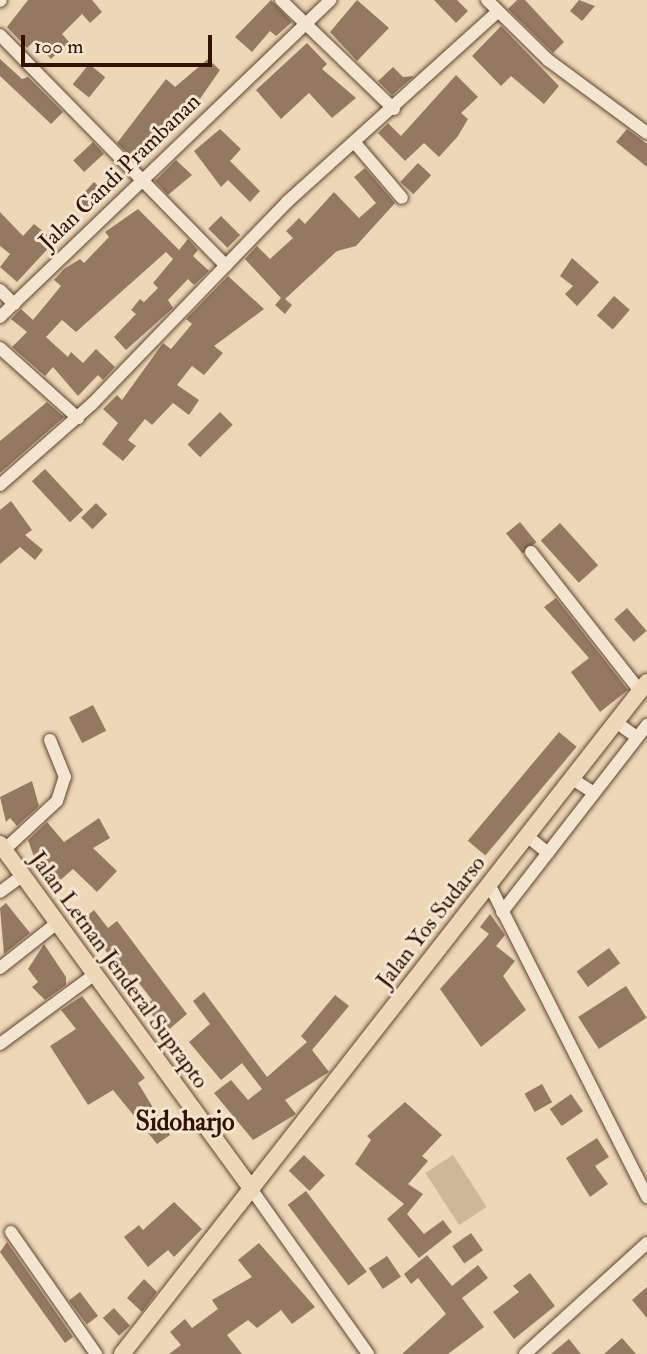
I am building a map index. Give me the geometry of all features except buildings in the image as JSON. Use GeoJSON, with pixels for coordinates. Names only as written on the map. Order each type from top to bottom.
{"type":"FeatureCollection","features":[{"type":"Feature","properties":{"kind":"main road","name":"Jalan Yos Sudarso"},"geometry":{"type":"LineString","coordinates":[[122,1354],[643,686]]}},
{"type":"Feature","properties":{"kind":"main road","name":"Jalan Letnan Jenderal Suprapto"},"geometry":{"type":"LineString","coordinates":[[2,847],[57,923],[85,982],[252,1190]]}},
{"type":"Feature","properties":{"kind":"street"},"geometry":{"type":"LineString","coordinates":[[281,0],[394,109]]}},
{"type":"Feature","properties":{"kind":"street","name":"Jalan Candi Prambanan"},"geometry":{"type":"LineString","coordinates":[[0,317],[330,0]]}},
{"type":"Feature","properties":{"kind":"street"},"geometry":{"type":"LineString","coordinates":[[487,0],[548,60],[647,134]]}},
{"type":"Feature","properties":{"kind":"street"},"geometry":{"type":"LineString","coordinates":[[0,485],[78,418],[226,266],[497,12]]}},
{"type":"Feature","properties":{"kind":"street"},"geometry":{"type":"LineString","coordinates":[[0,34],[226,266]]}},
{"type":"Feature","properties":{"kind":"street"},"geometry":{"type":"LineString","coordinates":[[355,143],[402,198]]}},
{"type":"Feature","properties":{"kind":"street"},"geometry":{"type":"LineString","coordinates":[[0,290],[14,304]]}},
{"type":"Feature","properties":{"kind":"street"},"geometry":{"type":"LineString","coordinates":[[0,348],[78,418]]}},
{"type":"Feature","properties":{"kind":"street"},"geometry":{"type":"LineString","coordinates":[[531,552],[643,686]]}},
{"type":"Feature","properties":{"kind":"street"},"geometry":{"type":"LineString","coordinates":[[616,722],[637,737]]}},
{"type":"Feature","properties":{"kind":"street"},"geometry":{"type":"LineString","coordinates":[[502,912],[647,725]]}},
{"type":"Feature","properties":{"kind":"street"},"geometry":{"type":"LineString","coordinates":[[2,847],[57,802],[65,777],[50,740]]}},
{"type":"Feature","properties":{"kind":"street"},"geometry":{"type":"LineString","coordinates":[[571,778],[594,793]]}},
{"type":"Feature","properties":{"kind":"street"},"geometry":{"type":"LineString","coordinates":[[527,836],[548,853]]}},
{"type":"Feature","properties":{"kind":"street"},"geometry":{"type":"LineString","coordinates":[[0,892],[23,875]]}},
{"type":"Feature","properties":{"kind":"street"},"geometry":{"type":"LineString","coordinates":[[489,884],[647,1197]]}},
{"type":"Feature","properties":{"kind":"street"},"geometry":{"type":"LineString","coordinates":[[0,968],[57,923]]}},
{"type":"Feature","properties":{"kind":"street"},"geometry":{"type":"LineString","coordinates":[[0,1044],[85,982]]}},
{"type":"Feature","properties":{"kind":"street"},"geometry":{"type":"LineString","coordinates":[[252,1190],[369,1354]]}},
{"type":"Feature","properties":{"kind":"street"},"geometry":{"type":"LineString","coordinates":[[11,1232],[96,1354]]}},
{"type":"Feature","properties":{"kind":"street"},"geometry":{"type":"LineString","coordinates":[[525,1354],[647,1243]]}},
{"type":"Feature","properties":{"kind":"shaded area"},"geometry":{"type":"Polygon","coordinates":[[[453,1155],[487,1207],[459,1225],[425,1173],[453,1155]]]}},
{"type":"Feature","properties":{"kind":"district","name":"Sidoharjo"},"geometry":{"type":"Point","coordinates":[185,1123]}}]}
